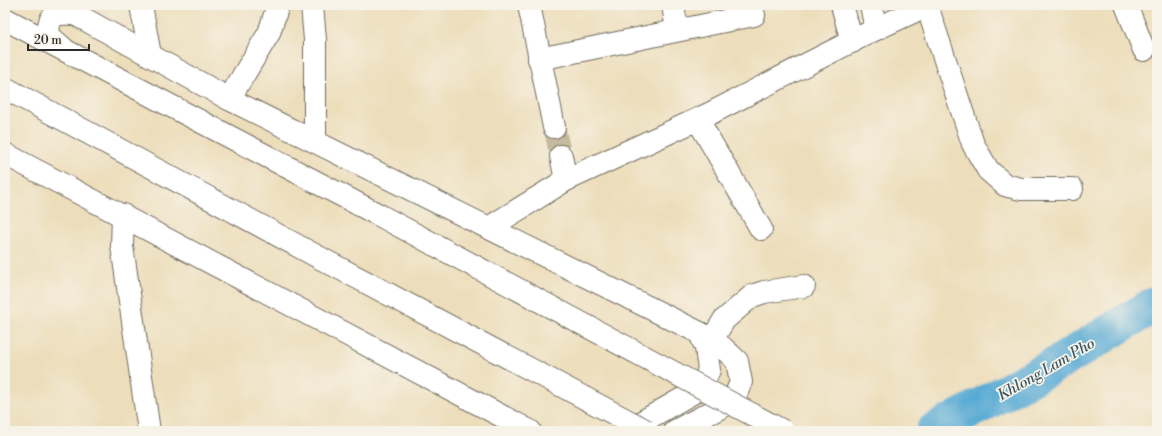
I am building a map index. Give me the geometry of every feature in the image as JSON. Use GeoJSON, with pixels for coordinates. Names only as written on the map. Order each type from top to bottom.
{"type":"FeatureCollection","features":[{"type":"Feature","properties":{"kind":"main road"},"geometry":{"type":"LineString","coordinates":[[142,5],[150,55]]}},
{"type":"Feature","properties":{"kind":"main road"},"geometry":{"type":"LineString","coordinates":[[229,99],[270,33],[278,5]]}},
{"type":"Feature","properties":{"kind":"main road"},"geometry":{"type":"LineString","coordinates":[[312,5],[315,40],[314,141]]}},
{"type":"Feature","properties":{"kind":"main road"},"geometry":{"type":"LineString","coordinates":[[529,5],[554,127]]}},
{"type":"Feature","properties":{"kind":"main road"},"geometry":{"type":"LineString","coordinates":[[673,5],[677,30]]}},
{"type":"Feature","properties":{"kind":"main road"},"geometry":{"type":"LineString","coordinates":[[842,5],[852,42]]}},
{"type":"Feature","properties":{"kind":"main road"},"geometry":{"type":"LineString","coordinates":[[871,5],[876,29]]}},
{"type":"Feature","properties":{"kind":"main road"},"geometry":{"type":"LineString","coordinates":[[490,228],[566,180],[698,120],[876,29],[927,5],[974,144],[988,170],[1005,185],[1021,189],[1072,189]]}},
{"type":"Feature","properties":{"kind":"main road"},"geometry":{"type":"LineString","coordinates":[[1126,5],[1144,50]]}},
{"type":"Feature","properties":{"kind":"main road"},"geometry":{"type":"LineString","coordinates":[[69,53],[48,35],[48,23],[52,17],[68,9],[229,99],[706,337],[722,347],[737,361],[741,382],[733,401],[674,431]]}},
{"type":"Feature","properties":{"kind":"main road"},"geometry":{"type":"LineString","coordinates":[[539,59],[754,15]]}},
{"type":"Feature","properties":{"kind":"main road"},"geometry":{"type":"LineString","coordinates":[[5,19],[379,215],[783,431]]}},
{"type":"Feature","properties":{"kind":"main road"},"geometry":{"type":"LineString","coordinates":[[6,89],[322,259],[647,431]]}},
{"type":"Feature","properties":{"kind":"main road"},"geometry":{"type":"LineString","coordinates":[[698,120],[761,230]]}},
{"type":"Feature","properties":{"kind":"main road"},"geometry":{"type":"LineString","coordinates":[[5,154],[530,431]]}},
{"type":"Feature","properties":{"kind":"main road"},"geometry":{"type":"LineString","coordinates":[[562,156],[566,180]]}},
{"type":"Feature","properties":{"kind":"main road"},"geometry":{"type":"LineString","coordinates":[[123,215],[122,246],[149,431]]}},
{"type":"Feature","properties":{"kind":"main road"},"geometry":{"type":"LineString","coordinates":[[626,431],[702,388],[709,370],[706,337],[752,296],[764,292],[804,286]]}},
{"type":"Feature","properties":{"kind":"waterway","name":"Khlong Lam Pho"},"geometry":{"type":"LineString","coordinates":[[934,431],[1060,362],[1157,303]]}},
{"type":"Feature","properties":{"kind":"tunnel"},"geometry":{"type":"LineString","coordinates":[[554,127],[561,156]]}}]}
